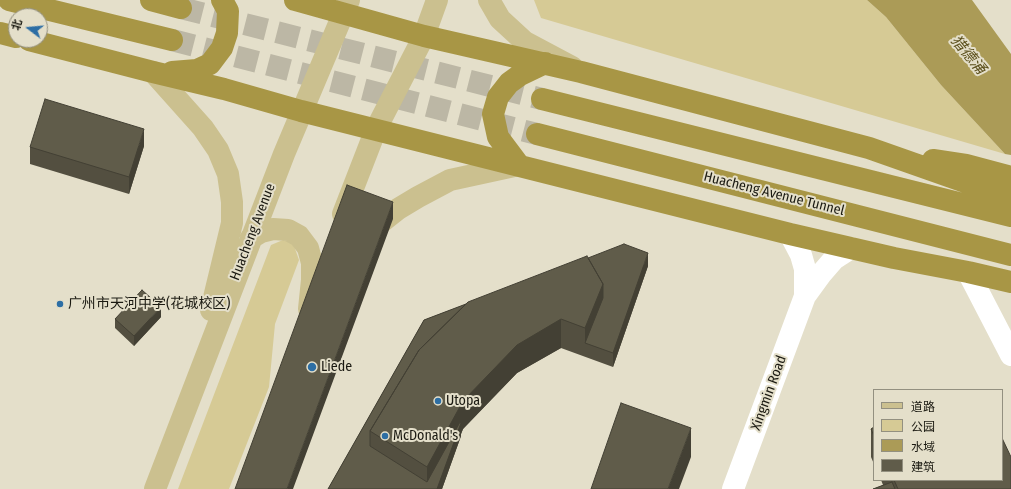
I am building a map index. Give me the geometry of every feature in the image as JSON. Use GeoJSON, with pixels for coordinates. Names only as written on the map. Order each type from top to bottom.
{"type":"FeatureCollection","features":[{"type":"Feature","properties":{"kind":"highway"},"geometry":{"type":"LineString","coordinates":[[10,0],[172,40]]}},
{"type":"Feature","properties":{"kind":"highway"},"geometry":{"type":"LineString","coordinates":[[151,0],[181,8]]}},
{"type":"Feature","properties":{"kind":"highway"},"geometry":{"type":"LineString","coordinates":[[153,72],[197,70],[210,64],[222,48],[227,33],[228,11],[222,0]]}},
{"type":"Feature","properties":{"kind":"highway"},"geometry":{"type":"LineString","coordinates":[[294,0],[346,6],[424,36],[582,72],[869,148],[966,166],[1011,178]]}},
{"type":"Feature","properties":{"kind":"highway"},"geometry":{"type":"LineString","coordinates":[[48,45],[224,89],[301,111],[790,234],[1011,282]]}},
{"type":"Feature","properties":{"kind":"highway"},"geometry":{"type":"LineString","coordinates":[[519,165],[498,137],[493,114],[498,97],[509,83],[520,75],[545,63]]}},
{"type":"Feature","properties":{"kind":"highway"},"geometry":{"type":"LineString","coordinates":[[542,99],[1003,214]]}},
{"type":"Feature","properties":{"kind":"highway","name":"Huacheng Avenue Tunnel"},"geometry":{"type":"LineString","coordinates":[[537,134],[1011,255]]}},
{"type":"Feature","properties":{"kind":"highway"},"geometry":{"type":"LineString","coordinates":[[869,148],[1011,197]]}},
{"type":"Feature","properties":{"kind":"main road"},"geometry":{"type":"LineString","coordinates":[[336,232],[376,129],[424,36],[438,0]]}},
{"type":"Feature","properties":{"kind":"main road"},"geometry":{"type":"LineString","coordinates":[[489,0],[500,19],[525,42],[582,72]]}},
{"type":"Feature","properties":{"kind":"main road","name":"Huacheng Avenue"},"geometry":{"type":"LineString","coordinates":[[155,489],[250,238],[301,111],[346,6]]}},
{"type":"Feature","properties":{"kind":"main road"},"geometry":{"type":"LineString","coordinates":[[153,72],[203,128],[218,150],[228,174],[232,202],[232,223],[185,412]]}},
{"type":"Feature","properties":{"kind":"main road"},"geometry":{"type":"LineString","coordinates":[[356,250],[379,224],[418,196],[450,180],[519,165]]}},
{"type":"Feature","properties":{"kind":"main road"},"geometry":{"type":"LineString","coordinates":[[250,238],[261,232],[273,229],[288,230],[299,236],[308,248],[312,263],[312,280],[306,318]]}},
{"type":"Feature","properties":{"kind":"main road"},"geometry":{"type":"LineString","coordinates":[[306,318],[328,253]]}},
{"type":"Feature","properties":{"kind":"main road"},"geometry":{"type":"LineString","coordinates":[[306,318],[332,280]]}},
{"type":"Feature","properties":{"kind":"street","name":"Xingmin Road"},"geometry":{"type":"LineString","coordinates":[[790,234],[801,255],[805,270],[805,296]]}},
{"type":"Feature","properties":{"kind":"street","name":"Xingmin Road"},"geometry":{"type":"LineString","coordinates":[[733,489],[805,296],[834,259],[851,248]]}},
{"type":"Feature","properties":{"kind":"street"},"geometry":{"type":"LineString","coordinates":[[968,272],[1011,355]]}},
{"type":"Feature","properties":{"kind":"green space"},"geometry":{"type":"Polygon","coordinates":[[[534,0],[867,0],[886,17],[941,85],[1005,154],[541,18],[534,0]]]}},
{"type":"Feature","properties":{"kind":"green space"},"geometry":{"type":"Polygon","coordinates":[[[283,240],[293,243],[299,260],[275,324],[269,387],[229,489],[178,489],[271,245],[283,240]]]}},
{"type":"Feature","properties":{"kind":"water","name":"猎德涌"},"geometry":{"type":"Polygon","coordinates":[[[867,0],[972,0],[1011,54],[1011,155],[1005,154],[941,85],[886,17],[867,0]]]}},
{"type":"Feature","properties":{"kind":"building"},"geometry":{"type":"Polygon","coordinates":[[[45,99],[144,129],[129,177],[30,147],[45,99]]]}},
{"type":"Feature","properties":{"kind":"building","name":"Liede"},"geometry":{"type":"Polygon","coordinates":[[[347,185],[393,202],[287,489],[235,489],[347,185]]]}},
{"type":"Feature","properties":{"kind":"building"},"geometry":{"type":"Polygon","coordinates":[[[624,244],[648,253],[613,353],[585,343],[603,298],[603,284],[588,258],[624,244]]]}},
{"type":"Feature","properties":{"kind":"building"},"geometry":{"type":"Polygon","coordinates":[[[587,256],[603,284],[585,328],[561,319],[517,345],[463,401],[427,467],[370,431],[419,350],[468,302],[587,256]]]}},
{"type":"Feature","properties":{"kind":"building"},"geometry":{"type":"Polygon","coordinates":[[[142,290],[161,307],[134,336],[115,319],[142,290]]]}},
{"type":"Feature","properties":{"kind":"building"},"geometry":{"type":"Polygon","coordinates":[[[466,304],[419,350],[370,431],[370,446],[427,482],[460,422],[461,423],[437,489],[328,489],[424,320],[466,304]]]}},
{"type":"Feature","properties":{"kind":"building"},"geometry":{"type":"Polygon","coordinates":[[[621,403],[691,428],[668,489],[591,489],[621,403]]]}},
{"type":"Feature","properties":{"kind":"building"},"geometry":{"type":"Polygon","coordinates":[[[1003,440],[1011,457],[1011,489],[898,489],[894,481],[1003,481],[1003,440]]]}},
{"type":"Feature","properties":{"kind":"building"},"geometry":{"type":"Polygon","coordinates":[[[892,482],[895,489],[873,489],[892,482]]]}},
{"type":"Feature","properties":{"kind":"tunnel"},"geometry":{"type":"LineString","coordinates":[[181,8],[542,99]]}},
{"type":"Feature","properties":{"kind":"tunnel"},"geometry":{"type":"LineString","coordinates":[[172,40],[537,134]]}},
{"type":"Feature","properties":{"kind":"place","name":"广州市天河中学(花城校区)"},"geometry":{"type":"Point","coordinates":[60,304]}},
{"type":"Feature","properties":{"kind":"place","name":"Liede"},"geometry":{"type":"Point","coordinates":[312,367]}},
{"type":"Feature","properties":{"kind":"place","name":"Utopa"},"geometry":{"type":"Point","coordinates":[438,401]}},
{"type":"Feature","properties":{"kind":"place","name":"McDonald's"},"geometry":{"type":"Point","coordinates":[385,436]}}]}
